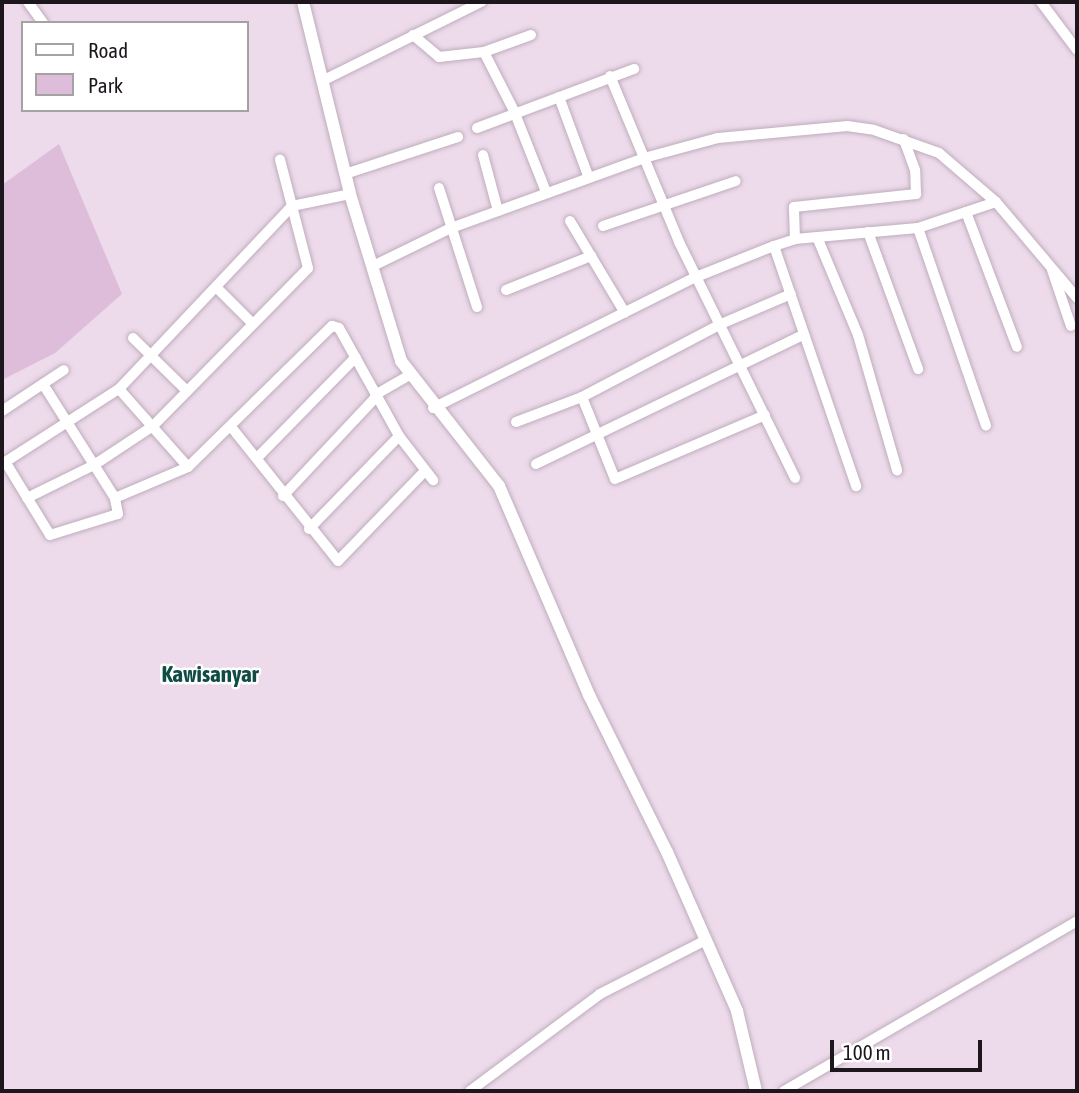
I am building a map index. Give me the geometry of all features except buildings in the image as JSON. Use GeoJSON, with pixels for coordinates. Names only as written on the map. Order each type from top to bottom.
{"type":"FeatureCollection","features":[{"type":"Feature","properties":{"kind":"street"},"geometry":{"type":"LineString","coordinates":[[28,2],[42,21]]}},
{"type":"Feature","properties":{"kind":"street"},"geometry":{"type":"LineString","coordinates":[[303,2],[350,194],[375,265],[401,361],[433,408],[499,486],[589,695],[667,852],[737,1011],[756,1091]]}},
{"type":"Feature","properties":{"kind":"street"},"geometry":{"type":"LineString","coordinates":[[454,2],[463,12]]}},
{"type":"Feature","properties":{"kind":"street"},"geometry":{"type":"LineString","coordinates":[[321,81],[481,2]]}},
{"type":"Feature","properties":{"kind":"street"},"geometry":{"type":"LineString","coordinates":[[1041,2],[1077,50]]}},
{"type":"Feature","properties":{"kind":"street"},"geometry":{"type":"LineString","coordinates":[[413,35],[439,57],[484,52],[531,34]]}},
{"type":"Feature","properties":{"kind":"street"},"geometry":{"type":"LineString","coordinates":[[484,52],[514,111],[546,192]]}},
{"type":"Feature","properties":{"kind":"street"},"geometry":{"type":"LineString","coordinates":[[477,128],[514,111],[634,69]]}},
{"type":"Feature","properties":{"kind":"street"},"geometry":{"type":"LineString","coordinates":[[610,76],[696,277],[742,364],[794,478]]}},
{"type":"Feature","properties":{"kind":"street"},"geometry":{"type":"LineString","coordinates":[[559,97],[589,178]]}},
{"type":"Feature","properties":{"kind":"street"},"geometry":{"type":"LineString","coordinates":[[375,265],[451,228],[643,158],[718,138],[847,126],[904,139],[939,153],[996,202],[1077,298]]}},
{"type":"Feature","properties":{"kind":"street"},"geometry":{"type":"LineString","coordinates":[[345,174],[458,137]]}},
{"type":"Feature","properties":{"kind":"street"},"geometry":{"type":"LineString","coordinates":[[795,239],[794,207],[916,194],[915,170],[904,139]]}},
{"type":"Feature","properties":{"kind":"street"},"geometry":{"type":"LineString","coordinates":[[482,155],[498,211]]}},
{"type":"Feature","properties":{"kind":"street"},"geometry":{"type":"LineString","coordinates":[[27,498],[94,465],[153,426],[309,266],[280,160]]}},
{"type":"Feature","properties":{"kind":"street"},"geometry":{"type":"LineString","coordinates":[[603,226],[736,181]]}},
{"type":"Feature","properties":{"kind":"street"},"geometry":{"type":"LineString","coordinates":[[439,188],[477,307]]}},
{"type":"Feature","properties":{"kind":"street"},"geometry":{"type":"LineString","coordinates":[[43,384],[66,424],[115,498],[119,511],[115,516],[52,536],[4,464],[66,424],[119,389],[292,206],[350,194]]}},
{"type":"Feature","properties":{"kind":"street"},"geometry":{"type":"LineString","coordinates":[[433,408],[696,277],[774,246],[795,239],[918,228],[996,202]]}},
{"type":"Feature","properties":{"kind":"street"},"geometry":{"type":"LineString","coordinates":[[966,212],[1017,347]]}},
{"type":"Feature","properties":{"kind":"street"},"geometry":{"type":"LineString","coordinates":[[570,221],[625,313]]}},
{"type":"Feature","properties":{"kind":"street"},"geometry":{"type":"LineString","coordinates":[[918,228],[986,426]]}},
{"type":"Feature","properties":{"kind":"street"},"geometry":{"type":"LineString","coordinates":[[867,232],[918,369]]}},
{"type":"Feature","properties":{"kind":"street"},"geometry":{"type":"LineString","coordinates":[[817,237],[858,335],[897,470]]}},
{"type":"Feature","properties":{"kind":"street"},"geometry":{"type":"LineString","coordinates":[[774,246],[856,486]]}},
{"type":"Feature","properties":{"kind":"street"},"geometry":{"type":"LineString","coordinates":[[506,290],[591,256]]}},
{"type":"Feature","properties":{"kind":"street"},"geometry":{"type":"LineString","coordinates":[[1052,270],[1071,326]]}},
{"type":"Feature","properties":{"kind":"street"},"geometry":{"type":"LineString","coordinates":[[216,287],[253,324]]}},
{"type":"Feature","properties":{"kind":"street"},"geometry":{"type":"LineString","coordinates":[[516,422],[582,397],[721,324],[791,294]]}},
{"type":"Feature","properties":{"kind":"street"},"geometry":{"type":"LineString","coordinates":[[115,498],[188,467],[232,428],[329,327],[339,328],[399,436],[429,476],[339,561],[309,529],[232,428]]}},
{"type":"Feature","properties":{"kind":"street"},"geometry":{"type":"LineString","coordinates":[[536,464],[596,438],[803,335]]}},
{"type":"Feature","properties":{"kind":"street"},"geometry":{"type":"LineString","coordinates":[[133,338],[187,391]]}},
{"type":"Feature","properties":{"kind":"street"},"geometry":{"type":"LineString","coordinates":[[257,458],[356,357]]}},
{"type":"Feature","properties":{"kind":"street"},"geometry":{"type":"LineString","coordinates":[[2,411],[64,370]]}},
{"type":"Feature","properties":{"kind":"street"},"geometry":{"type":"LineString","coordinates":[[283,496],[376,396],[409,375]]}},
{"type":"Feature","properties":{"kind":"street"},"geometry":{"type":"LineString","coordinates":[[119,389],[188,467]]}},
{"type":"Feature","properties":{"kind":"street"},"geometry":{"type":"LineString","coordinates":[[582,397],[611,477],[618,479],[765,415]]}},
{"type":"Feature","properties":{"kind":"street"},"geometry":{"type":"LineString","coordinates":[[309,529],[399,436]]}},
{"type":"Feature","properties":{"kind":"street"},"geometry":{"type":"LineString","coordinates":[[784,1091],[1077,921]]}},
{"type":"Feature","properties":{"kind":"street"},"geometry":{"type":"LineString","coordinates":[[470,1091],[600,994],[704,941]]}},
{"type":"Feature","properties":{"kind":"green space"},"geometry":{"type":"Polygon","coordinates":[[[59,144],[122,294],[55,353],[2,380],[2,185],[59,144]]]}},
{"type":"Feature","properties":{"kind":"district","name":"Kawisanyar"},"geometry":{"type":"Point","coordinates":[210,674]}}]}
